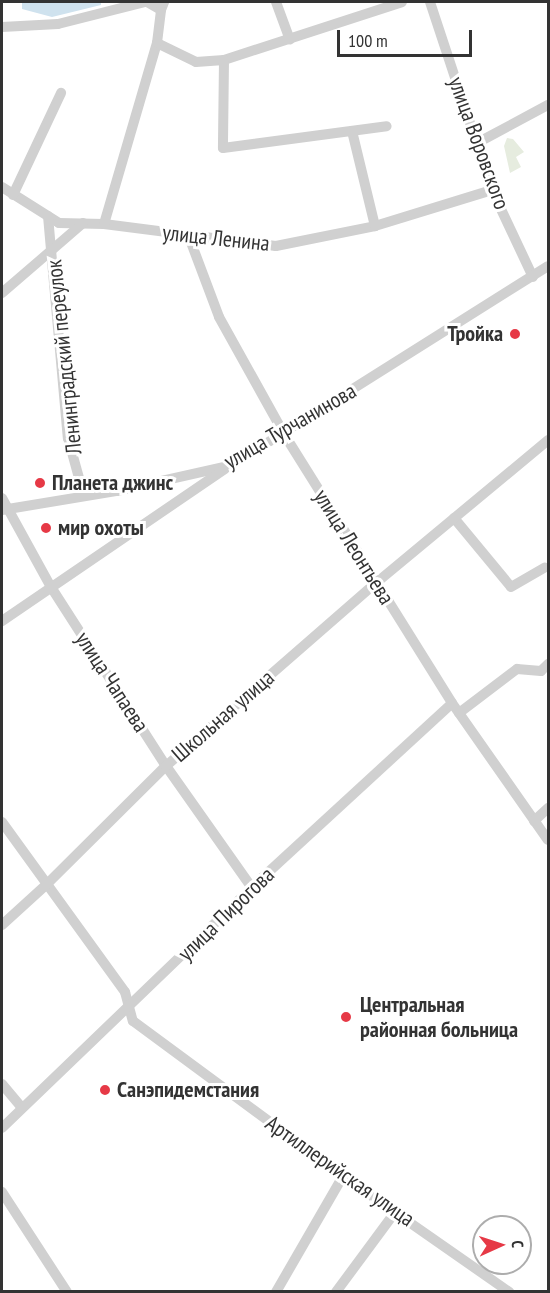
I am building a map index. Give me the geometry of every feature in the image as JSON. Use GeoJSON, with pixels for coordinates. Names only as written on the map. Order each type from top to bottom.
{"type":"FeatureCollection","features":[{"type":"Feature","properties":{"kind":"street"},"geometry":{"type":"LineString","coordinates":[[2,27],[58,24],[146,2],[163,6],[157,43],[104,224]]}},
{"type":"Feature","properties":{"kind":"street"},"geometry":{"type":"LineString","coordinates":[[276,2],[290,40]]}},
{"type":"Feature","properties":{"kind":"street"},"geometry":{"type":"LineString","coordinates":[[157,43],[196,62],[224,60],[402,2]]}},
{"type":"Feature","properties":{"kind":"street","name":"улица Воровского"},"geometry":{"type":"LineString","coordinates":[[434,3],[492,190],[533,277]]}},
{"type":"Feature","properties":{"kind":"street"},"geometry":{"type":"LineString","coordinates":[[224,60],[223,148],[387,126]]}},
{"type":"Feature","properties":{"kind":"street"},"geometry":{"type":"LineString","coordinates":[[13,195],[62,93]]}},
{"type":"Feature","properties":{"kind":"street"},"geometry":{"type":"LineString","coordinates":[[477,143],[549,105]]}},
{"type":"Feature","properties":{"kind":"street"},"geometry":{"type":"LineString","coordinates":[[352,131],[375,226]]}},
{"type":"Feature","properties":{"kind":"street","name":"улица Ленина"},"geometry":{"type":"LineString","coordinates":[[2,187],[59,223],[104,224],[189,237],[276,246],[375,226],[492,190]]}},
{"type":"Feature","properties":{"kind":"street","name":"Ленинградский переулок"},"geometry":{"type":"LineString","coordinates":[[48,216],[68,438],[84,496]]}},
{"type":"Feature","properties":{"kind":"street"},"geometry":{"type":"LineString","coordinates":[[2,293],[83,223]]}},
{"type":"Feature","properties":{"kind":"street","name":"улица Леонтьева"},"geometry":{"type":"LineString","coordinates":[[189,237],[219,317],[284,434],[452,703],[549,840]]}},
{"type":"Feature","properties":{"kind":"street","name":"улица Турчанинова"},"geometry":{"type":"LineString","coordinates":[[5,509],[84,496],[232,465],[549,266]]}},
{"type":"Feature","properties":{"kind":"street","name":"Школьная улица"},"geometry":{"type":"LineString","coordinates":[[2,925],[46,885],[166,766],[376,583],[549,440]]}},
{"type":"Feature","properties":{"kind":"street"},"geometry":{"type":"LineString","coordinates":[[2,621],[232,465]]}},
{"type":"Feature","properties":{"kind":"street","name":"улица Чапаева"},"geometry":{"type":"LineString","coordinates":[[2,498],[5,509],[51,587],[166,766],[252,888]]}},
{"type":"Feature","properties":{"kind":"street"},"geometry":{"type":"LineString","coordinates":[[454,518],[511,587],[545,567]]}},
{"type":"Feature","properties":{"kind":"street"},"geometry":{"type":"LineString","coordinates":[[459,713],[517,669],[542,670],[549,664]]}},
{"type":"Feature","properties":{"kind":"street","name":"улица Пирогова"},"geometry":{"type":"LineString","coordinates":[[2,1128],[252,888],[452,703]]}},
{"type":"Feature","properties":{"kind":"street"},"geometry":{"type":"LineString","coordinates":[[534,821],[549,808]]}},
{"type":"Feature","properties":{"kind":"street","name":"Артиллерийская улица"},"geometry":{"type":"LineString","coordinates":[[2,822],[125,993],[132,1021],[343,1176],[509,1292]]}},
{"type":"Feature","properties":{"kind":"street"},"geometry":{"type":"LineString","coordinates":[[2,1084],[22,1108]]}},
{"type":"Feature","properties":{"kind":"street"},"geometry":{"type":"LineString","coordinates":[[276,1292],[343,1176]]}},
{"type":"Feature","properties":{"kind":"street"},"geometry":{"type":"LineString","coordinates":[[2,1192],[67,1292]]}},
{"type":"Feature","properties":{"kind":"street"},"geometry":{"type":"LineString","coordinates":[[336,1292],[396,1211]]}},
{"type":"Feature","properties":{"kind":"shaded area"},"geometry":{"type":"Polygon","coordinates":[[[507,138],[513,139],[524,152],[516,157],[521,167],[510,173],[504,146],[507,138]]]}},
{"type":"Feature","properties":{"kind":"water"},"geometry":{"type":"Polygon","coordinates":[[[22,2],[101,2],[101,5],[52,17],[22,9],[22,2]]]}},
{"type":"Feature","properties":{"kind":"place","name":"Тройка"},"geometry":{"type":"Point","coordinates":[515,334]}},
{"type":"Feature","properties":{"kind":"place","name":"Планета джинс"},"geometry":{"type":"Point","coordinates":[40,483]}},
{"type":"Feature","properties":{"kind":"place","name":"мир охоты"},"geometry":{"type":"Point","coordinates":[46,528]}},
{"type":"Feature","properties":{"kind":"place","name":"Центральная районная больница"},"geometry":{"type":"Point","coordinates":[346,1017]}},
{"type":"Feature","properties":{"kind":"place","name":"Санэпидемстания"},"geometry":{"type":"Point","coordinates":[105,1090]}}]}
